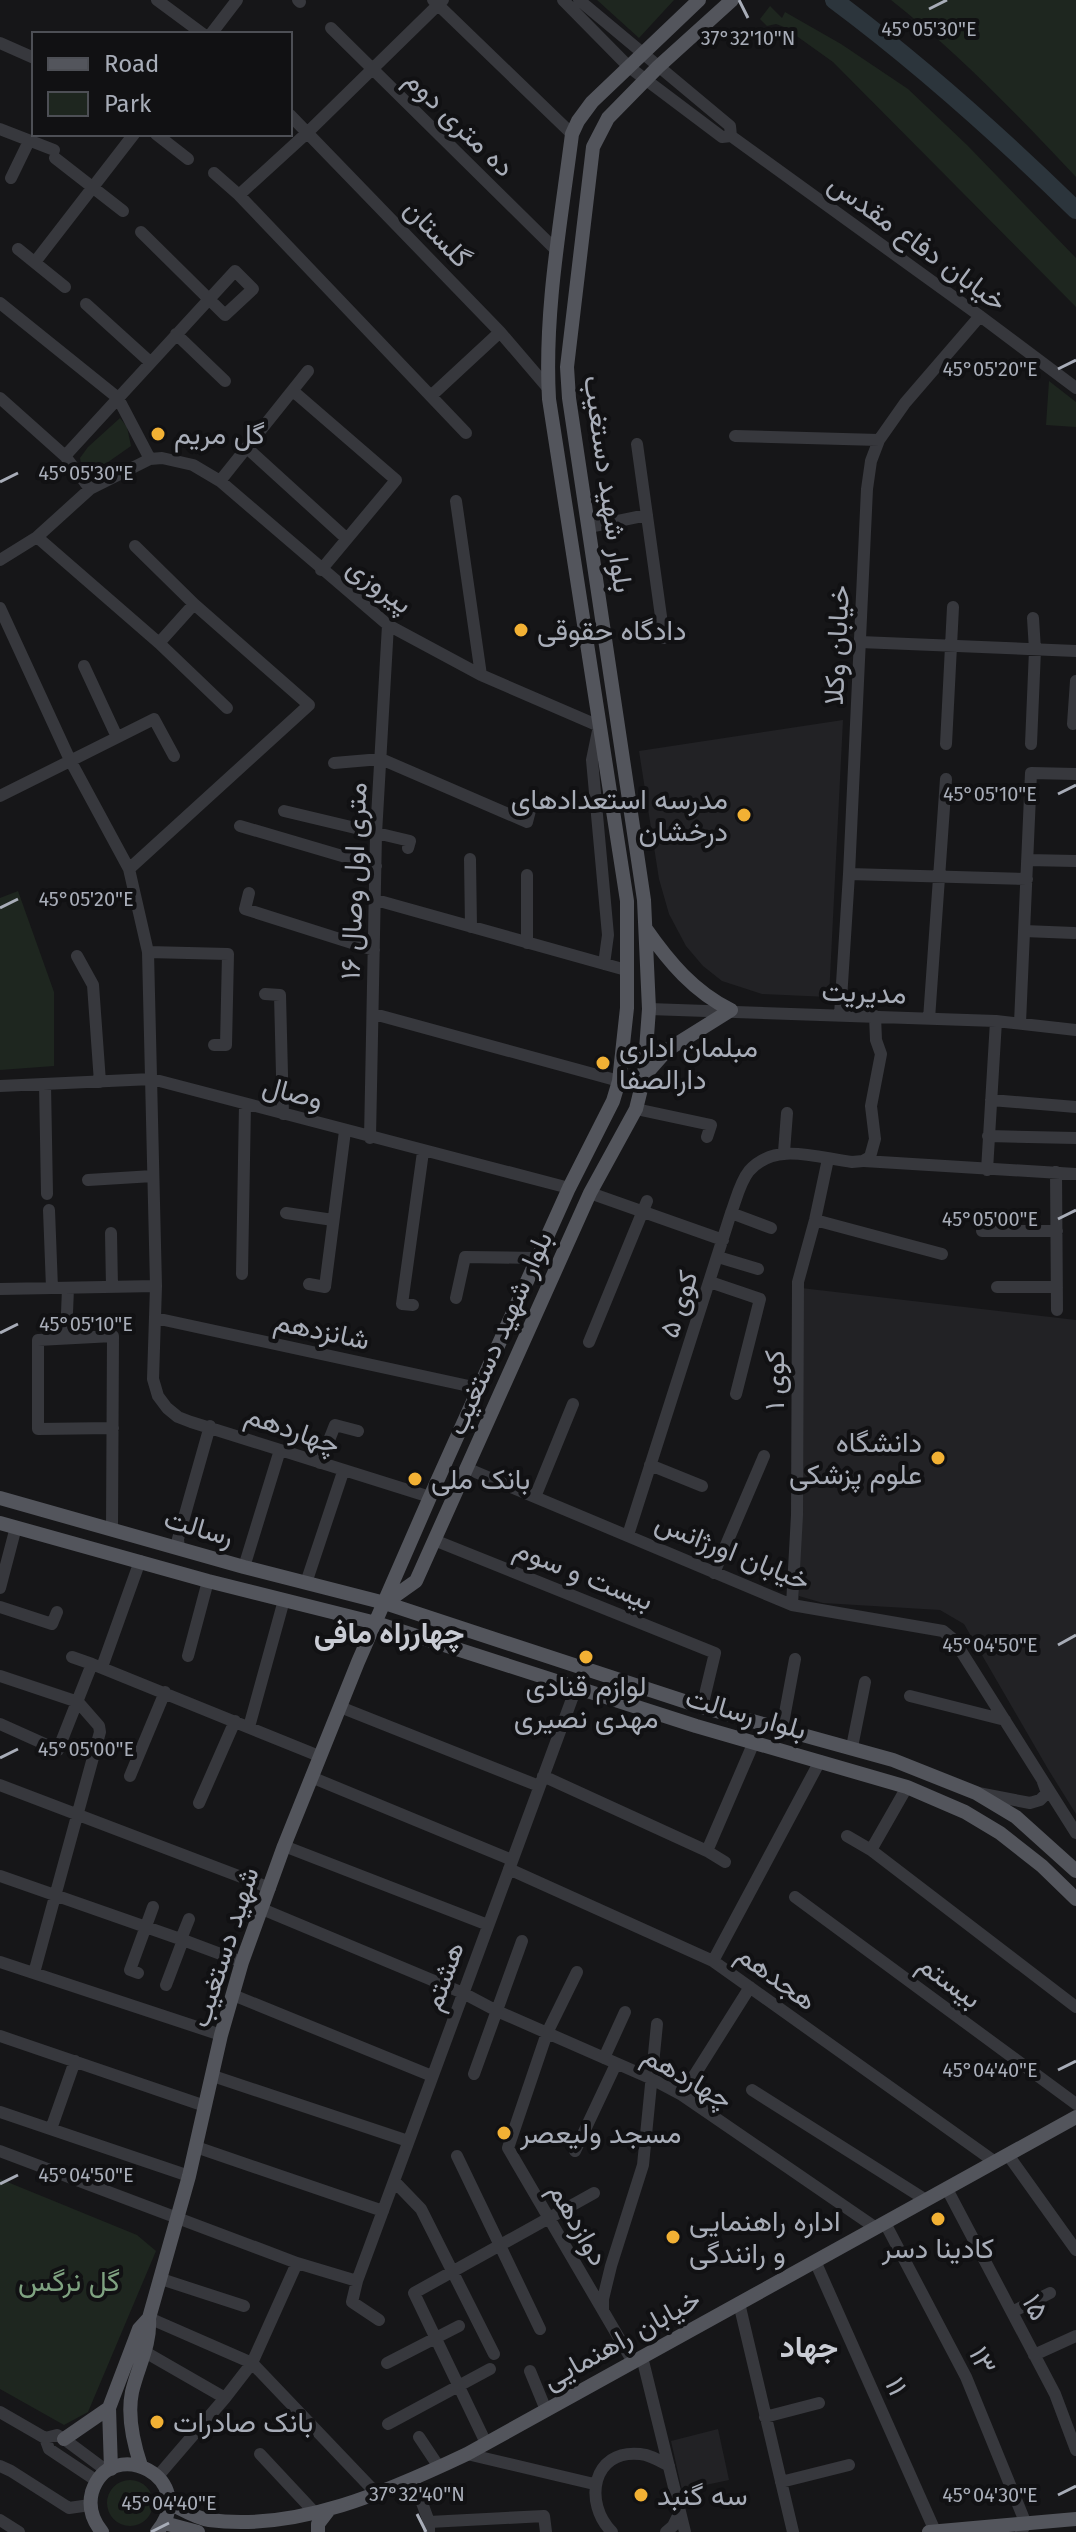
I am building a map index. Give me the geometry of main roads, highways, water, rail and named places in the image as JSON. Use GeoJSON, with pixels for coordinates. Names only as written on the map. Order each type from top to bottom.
{"type":"FeatureCollection","features":[{"type":"Feature","properties":{"kind":"main road","name":"بلوار شهید دستغیب"},"geometry":{"type":"LineString","coordinates":[[385,1603],[478,1388],[569,1188],[613,1101],[619,1081],[627,1008],[627,901],[548,388],[547,359],[572,134],[592,102],[699,0]]}},
{"type":"Feature","properties":{"kind":"main road","name":"بلوار شهید دستغیب"},"geometry":{"type":"LineString","coordinates":[[385,1603],[416,1581],[590,1193],[636,1109],[644,1077],[649,1009],[644,900],[569,398],[567,367],[593,147],[608,118],[658,67],[732,0]]}},
{"type":"Feature","properties":{"kind":"main road"},"geometry":{"type":"LineString","coordinates":[[644,1077],[667,1050],[731,1010],[712,1001],[689,981],[645,928]]}},
{"type":"Feature","properties":{"kind":"main road"},"geometry":{"type":"LineString","coordinates":[[627,1008],[649,1009]]}},
{"type":"Feature","properties":{"kind":"main road"},"geometry":{"type":"LineString","coordinates":[[569,1188],[590,1193]]}},
{"type":"Feature","properties":{"kind":"main road","name":"رسالت"},"geometry":{"type":"LineString","coordinates":[[0,1498],[385,1603]]}},
{"type":"Feature","properties":{"kind":"main road","name":"رسالت"},"geometry":{"type":"LineString","coordinates":[[0,1523],[208,1581],[376,1623]]}},
{"type":"Feature","properties":{"kind":"main road"},"geometry":{"type":"LineString","coordinates":[[174,1571],[179,1549]]}},
{"type":"Feature","properties":{"kind":"main road","name":"شهید دستغیب"},"geometry":{"type":"LineString","coordinates":[[149,2318],[178,2219],[221,2035],[242,1962],[319,1756],[385,1603]]}},
{"type":"Feature","properties":{"kind":"main road","name":"بلوار رسالت"},"geometry":{"type":"LineString","coordinates":[[385,1603],[702,1707],[893,1760],[976,1793],[1016,1817],[1076,1871]]}},
{"type":"Feature","properties":{"kind":"main road","name":"بلوار رسالت"},"geometry":{"type":"LineString","coordinates":[[376,1623],[696,1726],[907,1787],[965,1812],[1000,1833],[1042,1866],[1076,1899]]}},
{"type":"Feature","properties":{"kind":"main road"},"geometry":{"type":"LineString","coordinates":[[696,1726],[702,1707]]}},
{"type":"Feature","properties":{"kind":"main road"},"geometry":{"type":"LineString","coordinates":[[886,1780],[893,1760]]}},
{"type":"Feature","properties":{"kind":"main road","name":"خیابان راهنمایی"},"geometry":{"type":"LineString","coordinates":[[169,2503],[207,2520],[256,2524],[322,2513],[413,2478],[467,2454],[1002,2158],[1073,2124]]}},
{"type":"Feature","properties":{"kind":"main road"},"geometry":{"type":"LineString","coordinates":[[141,2466],[131,2429],[130,2406],[132,2390],[150,2335],[149,2318]]}},
{"type":"Feature","properties":{"kind":"main road"},"geometry":{"type":"LineString","coordinates":[[105,2474],[109,2408],[139,2329],[149,2318]]}},
{"type":"Feature","properties":{"kind":"main road"},"geometry":{"type":"LineString","coordinates":[[64,2439],[109,2408]]}},
{"type":"Feature","properties":{"kind":"main road"},"geometry":{"type":"LineString","coordinates":[[84,2532],[93,2489],[105,2474],[122,2465],[141,2466],[158,2476],[164,2484],[169,2503],[160,2529],[198,2532]]}},
{"type":"Feature","properties":{"kind":"main road"},"geometry":{"type":"LineString","coordinates":[[91,2510],[102,2532]]}},
{"type":"Feature","properties":{"kind":"main road"},"geometry":{"type":"LineString","coordinates":[[318,2532],[322,2513]]}},
{"type":"Feature","properties":{"kind":"main road"},"geometry":{"type":"LineString","coordinates":[[294,2518],[307,2532]]}},
{"type":"Feature","properties":{"kind":"main road"},"geometry":{"type":"LineString","coordinates":[[932,2531],[1024,2528],[1073,2522]]}},
{"type":"Feature","properties":{"kind":"waterway"},"geometry":{"type":"LineString","coordinates":[[834,0],[958,101],[1076,210]]}},
{"type":"Feature","properties":{"kind":"place","name":"گل مریم"},"geometry":{"type":"Point","coordinates":[158,434]}},
{"type":"Feature","properties":{"kind":"place","name":"دادگاه حقوقی"},"geometry":{"type":"Point","coordinates":[521,630]}},
{"type":"Feature","properties":{"kind":"place","name":"مدرسه استعدادهای درخشان"},"geometry":{"type":"Point","coordinates":[744,815]}},
{"type":"Feature","properties":{"kind":"place","name":"مبلمان اداری دارالصفا"},"geometry":{"type":"Point","coordinates":[603,1063]}},
{"type":"Feature","properties":{"kind":"place","name":"دانشگاه علوم پزشکی"},"geometry":{"type":"Point","coordinates":[938,1458]}},
{"type":"Feature","properties":{"kind":"place","name":"بانک ملی"},"geometry":{"type":"Point","coordinates":[415,1479]}},
{"type":"Feature","properties":{"kind":"place","name":"لوازم قنادی مهدی نصیری"},"geometry":{"type":"Point","coordinates":[586,1657]}},
{"type":"Feature","properties":{"kind":"place","name":"مسجد ولیعصر"},"geometry":{"type":"Point","coordinates":[504,2133]}},
{"type":"Feature","properties":{"kind":"place","name":"کادینا دسر"},"geometry":{"type":"Point","coordinates":[938,2219]}},
{"type":"Feature","properties":{"kind":"place","name":"اداره راهنمایی و رانندگی"},"geometry":{"type":"Point","coordinates":[673,2237]}},
{"type":"Feature","properties":{"kind":"place","name":"بانک صادرات"},"geometry":{"type":"Point","coordinates":[157,2422]}},
{"type":"Feature","properties":{"kind":"place","name":"سه گنبد"},"geometry":{"type":"Point","coordinates":[641,2495]}},
{"type":"Feature","properties":{"kind":"district","name":"چهارراه مافی"},"geometry":{"type":"Point","coordinates":[389,1633]}},
{"type":"Feature","properties":{"kind":"district","name":"جهاد"},"geometry":{"type":"Point","coordinates":[809,2347]}},
{"type":"Feature","properties":{"kind":"park label","name":"گل نرگس"},"geometry":{"type":"Point","coordinates":[69,2281]}}]}
